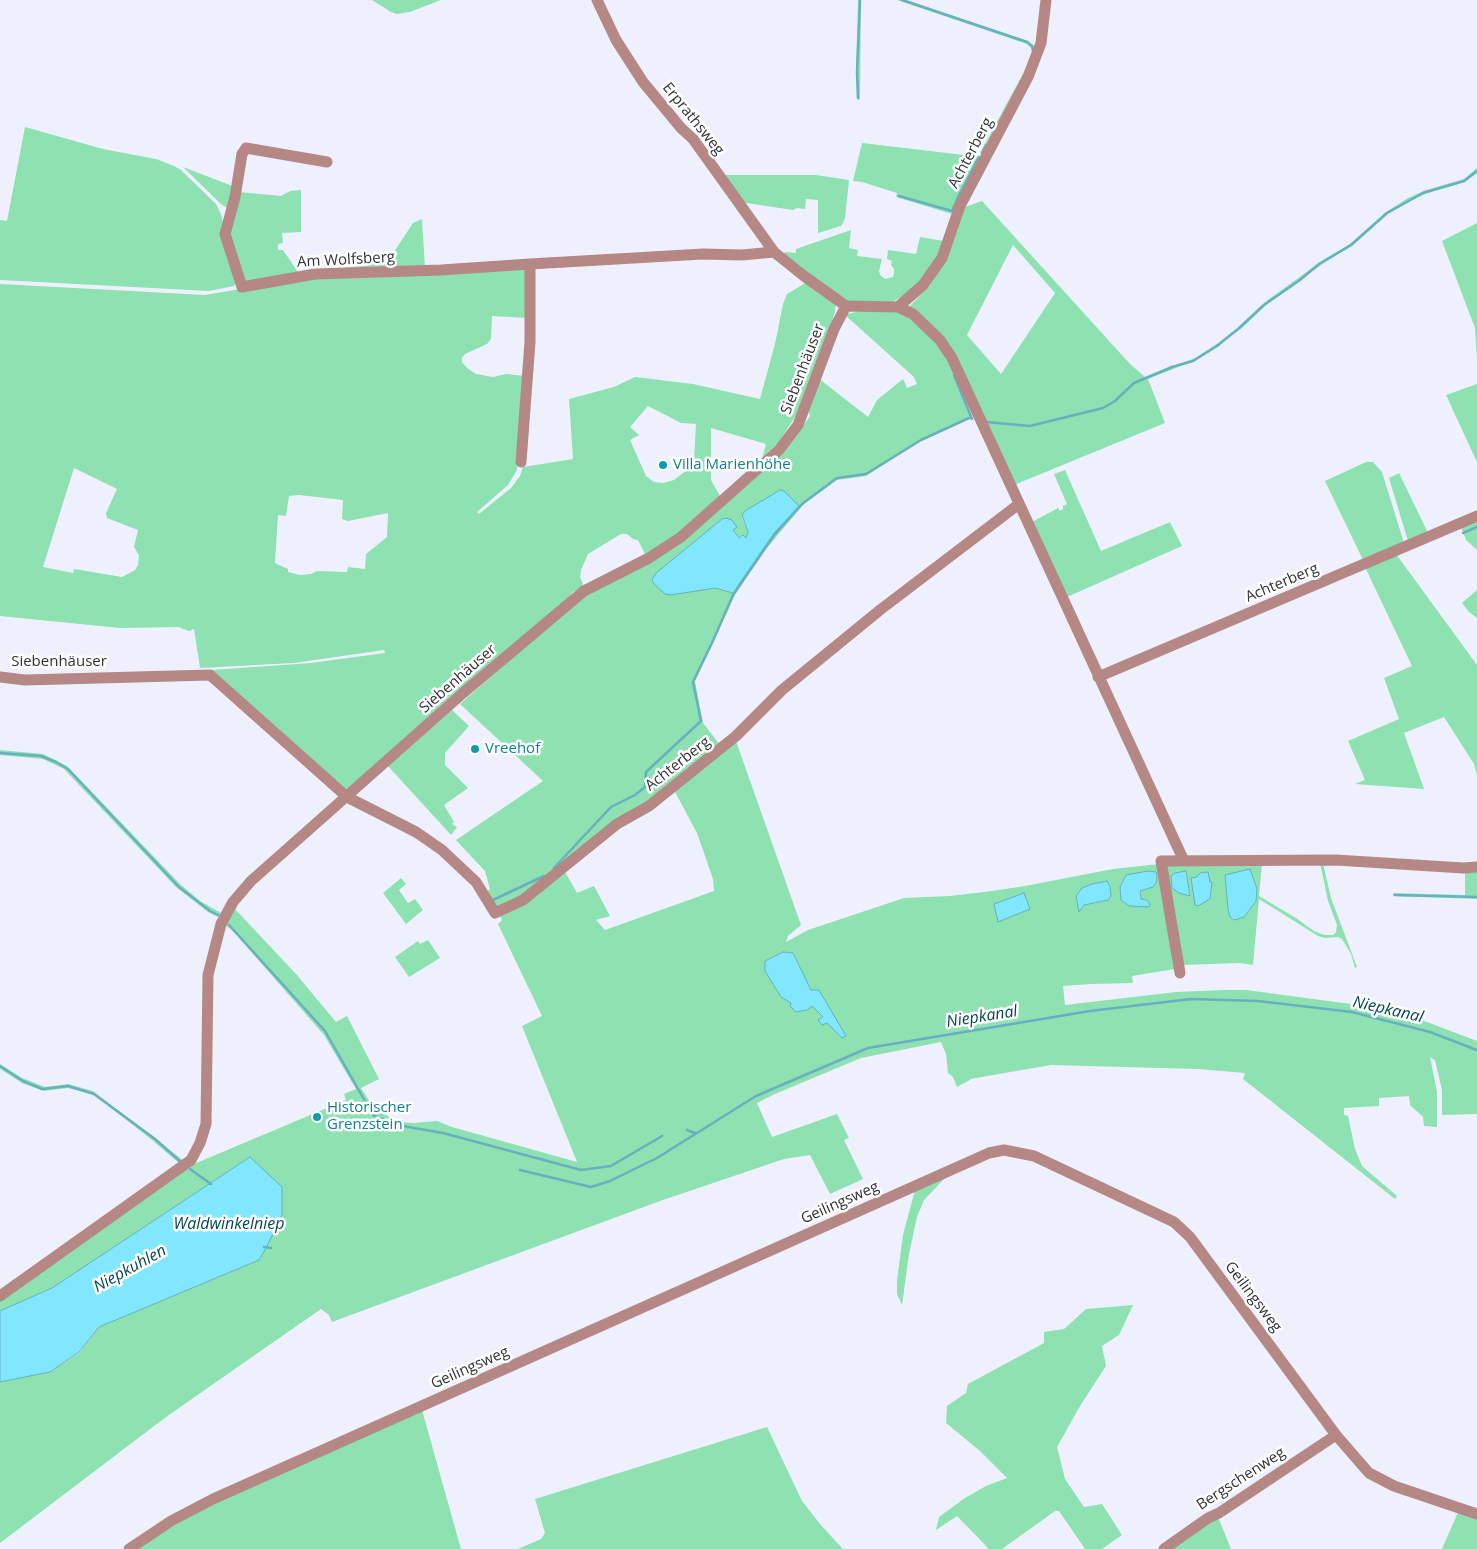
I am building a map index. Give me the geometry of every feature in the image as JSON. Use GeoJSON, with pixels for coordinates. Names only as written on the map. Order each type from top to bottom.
{"type":"FeatureCollection","features":[{"type":"Feature","properties":{"kind":"street","name":"Erprathsweg"},"geometry":{"type":"LineString","coordinates":[[597,0],[616,40],[643,82],[681,128],[693,139],[774,252],[846,306]]}},
{"type":"Feature","properties":{"kind":"street","name":"Achterberg"},"geometry":{"type":"LineString","coordinates":[[898,307],[923,285],[942,258],[960,206],[1031,69],[1041,43],[1046,0]]}},
{"type":"Feature","properties":{"kind":"street","name":"Am Wolfsberg"},"geometry":{"type":"LineString","coordinates":[[328,162],[246,148],[242,154],[235,197],[225,234],[242,287],[315,274],[441,270],[703,254],[742,255],[774,252]]}},
{"type":"Feature","properties":{"kind":"street"},"geometry":{"type":"LineString","coordinates":[[522,462],[530,342],[530,264]]}},
{"type":"Feature","properties":{"kind":"street"},"geometry":{"type":"LineString","coordinates":[[846,306],[898,307],[913,314],[940,340],[952,358],[1184,861]]}},
{"type":"Feature","properties":{"kind":"street","name":"Siebenhäuser"},"geometry":{"type":"LineString","coordinates":[[0,677],[25,680],[210,675],[347,797],[462,693],[584,591],[649,558],[680,537],[779,450],[798,425],[834,329],[846,306]]}},
{"type":"Feature","properties":{"kind":"street","name":"Achterberg"},"geometry":{"type":"LineString","coordinates":[[347,797],[416,832],[442,850],[476,882],[494,912],[506,908],[523,900],[618,824],[649,806],[736,736],[782,690],[880,610],[1019,504]]}},
{"type":"Feature","properties":{"kind":"street","name":"Achterberg"},"geometry":{"type":"LineString","coordinates":[[1098,677],[1477,516]]}},
{"type":"Feature","properties":{"kind":"street"},"geometry":{"type":"LineString","coordinates":[[0,1296],[191,1160],[200,1143],[206,1124],[208,975],[221,924],[233,902],[251,881],[347,797]]}},
{"type":"Feature","properties":{"kind":"street"},"geometry":{"type":"LineString","coordinates":[[1180,972],[1161,862],[1336,860],[1463,868],[1477,867]]}},
{"type":"Feature","properties":{"kind":"street","name":"Geilingsweg"},"geometry":{"type":"LineString","coordinates":[[129,1549],[171,1521],[222,1495],[989,1153],[1004,1150],[1034,1156],[1174,1222],[1190,1237],[1336,1435],[1369,1473],[1394,1486],[1477,1514]]}},
{"type":"Feature","properties":{"kind":"street","name":"Bergschenweg"},"geometry":{"type":"LineString","coordinates":[[1164,1549],[1208,1518],[1219,1513],[1336,1435]]}},
{"type":"Feature","properties":{"kind":"green space"},"geometry":{"type":"Polygon","coordinates":[[[372,0],[441,0],[410,12],[397,14],[372,0]]]}},
{"type":"Feature","properties":{"kind":"green space"},"geometry":{"type":"Polygon","coordinates":[[[858,0],[861,0],[860,100],[857,99],[856,73],[858,0]]]}},
{"type":"Feature","properties":{"kind":"green space"},"geometry":{"type":"Polygon","coordinates":[[[897,0],[907,0],[1028,41],[1034,46],[1026,73],[983,153],[980,153],[1025,70],[1032,52],[1031,48],[1027,44],[897,0]]]}},
{"type":"Feature","properties":{"kind":"green space"},"geometry":{"type":"Polygon","coordinates":[[[25,127],[103,149],[156,159],[181,170],[216,204],[221,214],[236,282],[234,286],[209,291],[0,280],[0,220],[7,221],[25,127]]]}},
{"type":"Feature","properties":{"kind":"green space"},"geometry":{"type":"Polygon","coordinates":[[[862,143],[981,157],[952,214],[896,197],[897,193],[853,181],[862,143]]]}},
{"type":"Feature","properties":{"kind":"green space"},"geometry":{"type":"Polygon","coordinates":[[[183,167],[235,187],[230,210],[221,204],[183,167]]]}},
{"type":"Feature","properties":{"kind":"green space"},"geometry":{"type":"Polygon","coordinates":[[[1477,168],[1477,173],[1465,182],[1427,193],[1388,214],[1352,246],[1324,263],[1267,304],[1242,328],[1196,360],[1148,379],[1165,423],[1014,485],[960,369],[909,307],[930,285],[965,207],[982,201],[1130,364],[1145,377],[1195,358],[1218,343],[1240,326],[1265,302],[1323,260],[1350,244],[1386,212],[1408,198],[1426,190],[1464,179],[1477,168]],[[1013,245],[967,335],[1001,374],[1055,293],[1013,245]]]}},
{"type":"Feature","properties":{"kind":"green space"},"geometry":{"type":"Polygon","coordinates":[[[721,175],[816,175],[849,180],[845,219],[841,226],[818,233],[818,200],[806,199],[805,209],[797,208],[793,210],[740,202],[721,175]]]}},
{"type":"Feature","properties":{"kind":"green space"},"geometry":{"type":"Polygon","coordinates":[[[301,190],[301,232],[282,233],[283,243],[278,244],[278,250],[283,250],[300,275],[244,284],[228,232],[239,192],[281,196],[290,191],[301,190]]]}},
{"type":"Feature","properties":{"kind":"green space"},"geometry":{"type":"Polygon","coordinates":[[[422,219],[425,268],[335,269],[388,261],[413,223],[422,219]]]}},
{"type":"Feature","properties":{"kind":"green space"},"geometry":{"type":"Polygon","coordinates":[[[1477,223],[1477,359],[1475,328],[1442,241],[1477,223]]]}},
{"type":"Feature","properties":{"kind":"green space"},"geometry":{"type":"Polygon","coordinates":[[[851,230],[849,248],[858,250],[857,256],[882,259],[879,271],[880,275],[885,279],[893,277],[894,274],[894,269],[891,265],[892,261],[887,259],[888,250],[916,254],[920,237],[944,241],[932,267],[913,290],[891,303],[847,302],[784,257],[785,252],[796,253],[796,249],[851,230]]]}},
{"type":"Feature","properties":{"kind":"green space"},"geometry":{"type":"Polygon","coordinates":[[[528,265],[528,318],[492,316],[491,339],[487,344],[465,354],[462,358],[462,362],[467,368],[476,374],[493,377],[506,374],[525,376],[517,470],[508,485],[477,512],[479,514],[511,488],[520,476],[523,467],[573,459],[569,399],[614,387],[635,377],[693,384],[760,399],[787,294],[807,282],[836,302],[835,312],[820,362],[801,408],[778,443],[762,459],[766,444],[711,428],[711,480],[720,496],[679,533],[646,556],[638,540],[633,539],[627,534],[621,534],[588,554],[580,577],[584,587],[573,592],[562,604],[347,789],[341,788],[212,670],[311,663],[385,653],[384,650],[294,663],[200,668],[194,629],[189,631],[178,627],[120,628],[0,616],[0,284],[205,295],[311,277],[528,265]],[[648,406],[630,427],[639,435],[630,440],[646,476],[654,482],[663,483],[674,480],[692,466],[694,462],[696,424],[681,423],[648,406]],[[74,468],[43,567],[73,573],[74,569],[122,577],[135,570],[138,565],[139,555],[134,547],[138,530],[107,518],[106,513],[117,489],[74,468]],[[299,495],[289,496],[286,516],[278,515],[275,563],[288,569],[288,572],[300,575],[311,574],[317,571],[347,572],[348,567],[365,569],[366,554],[387,537],[388,513],[348,521],[342,519],[343,500],[299,495]]]}},
{"type":"Feature","properties":{"kind":"green space"},"geometry":{"type":"Polygon","coordinates":[[[859,311],[898,311],[921,325],[945,352],[972,418],[921,441],[866,476],[837,480],[804,504],[760,556],[735,595],[695,681],[703,723],[721,746],[517,902],[495,909],[486,892],[490,889],[485,871],[456,840],[543,781],[460,704],[579,599],[649,561],[797,435],[810,416],[807,405],[818,378],[868,417],[877,400],[903,379],[907,388],[917,384],[914,377],[845,315],[859,311]],[[799,506],[742,518],[748,532],[746,539],[743,535],[739,538],[733,530],[732,520],[671,595],[715,588],[733,593],[774,533],[799,506]]]}},
{"type":"Feature","properties":{"kind":"green space"},"geometry":{"type":"Polygon","coordinates":[[[1477,384],[1477,462],[1446,395],[1477,384]]]}},
{"type":"Feature","properties":{"kind":"green space"},"geometry":{"type":"Polygon","coordinates":[[[1366,462],[1373,462],[1382,472],[1404,543],[1363,560],[1325,481],[1366,462]]]}},
{"type":"Feature","properties":{"kind":"green space"},"geometry":{"type":"Polygon","coordinates":[[[1065,470],[1101,551],[1170,522],[1182,546],[1067,597],[1032,522],[1058,508],[1060,511],[1067,504],[1054,474],[1065,470]]]}},
{"type":"Feature","properties":{"kind":"green space"},"geometry":{"type":"Polygon","coordinates":[[[1399,473],[1428,533],[1408,541],[1389,478],[1399,473]]]}},
{"type":"Feature","properties":{"kind":"green space"},"geometry":{"type":"Polygon","coordinates":[[[1477,520],[1477,550],[1466,540],[1461,527],[1477,520]]]}},
{"type":"Feature","properties":{"kind":"green space"},"geometry":{"type":"Polygon","coordinates":[[[1396,554],[1477,665],[1477,775],[1474,764],[1444,717],[1404,733],[1424,789],[1355,784],[1365,780],[1348,741],[1399,719],[1384,678],[1412,666],[1365,567],[1396,554]]]}},
{"type":"Feature","properties":{"kind":"green space"},"geometry":{"type":"Polygon","coordinates":[[[1477,590],[1477,618],[1462,603],[1477,590]]]}},
{"type":"Feature","properties":{"kind":"green space"},"geometry":{"type":"Polygon","coordinates":[[[452,710],[469,726],[445,753],[445,765],[468,788],[444,805],[454,822],[452,824],[457,827],[451,835],[388,766],[452,710]]]}},
{"type":"Feature","properties":{"kind":"green space"},"geometry":{"type":"Polygon","coordinates":[[[736,741],[801,925],[788,936],[786,942],[808,930],[904,898],[950,896],[992,891],[1113,869],[1159,864],[1175,969],[1132,976],[1133,983],[1063,986],[1065,1005],[1176,992],[1246,990],[1381,1008],[1427,1022],[1477,1041],[1477,1114],[1442,1115],[1442,1090],[1435,1060],[1430,1057],[1437,1092],[1437,1127],[1424,1126],[1423,1117],[1410,1105],[1409,1096],[1379,1098],[1379,1106],[1344,1108],[1344,1115],[1348,1116],[1355,1149],[1362,1166],[1397,1196],[1395,1199],[1243,1079],[1245,1073],[1198,1069],[1051,1065],[970,1079],[957,1087],[953,1077],[948,1073],[946,1054],[941,1042],[861,1058],[757,1103],[772,1137],[837,1114],[849,1138],[844,1140],[863,1179],[830,1194],[810,1155],[784,1159],[660,1201],[332,1322],[329,1315],[321,1309],[166,1417],[0,1543],[0,1382],[50,1372],[79,1353],[99,1327],[259,1260],[250,1157],[52,1288],[0,1311],[0,1301],[194,1164],[346,1100],[344,1094],[356,1089],[324,1035],[232,930],[226,926],[235,909],[296,974],[336,1022],[347,1016],[379,1079],[361,1088],[372,1105],[392,1119],[400,1122],[437,1121],[452,1127],[577,1162],[522,1026],[542,1016],[498,924],[502,920],[499,914],[564,870],[577,893],[594,886],[610,916],[596,920],[605,930],[714,891],[713,879],[697,833],[674,790],[736,741]],[[1092,884],[1080,911],[1084,905],[1108,900],[1092,884]],[[793,953],[791,1003],[812,1006],[842,1038],[811,990],[793,953]]]}},
{"type":"Feature","properties":{"kind":"green space"},"geometry":{"type":"Polygon","coordinates":[[[0,750],[43,754],[67,766],[180,884],[200,901],[221,913],[218,917],[208,912],[176,887],[64,769],[43,759],[0,755],[0,750]]]}},
{"type":"Feature","properties":{"kind":"green space"},"geometry":{"type":"Polygon","coordinates":[[[1262,863],[1259,896],[1314,931],[1324,935],[1333,935],[1336,932],[1337,925],[1328,901],[1320,863],[1323,863],[1331,898],[1357,967],[1355,968],[1351,954],[1342,939],[1318,936],[1259,899],[1253,965],[1240,963],[1181,965],[1164,868],[1168,864],[1262,863]],[[1250,870],[1225,875],[1230,917],[1234,920],[1244,917],[1256,901],[1250,870]]]}},
{"type":"Feature","properties":{"kind":"green space"},"geometry":{"type":"Polygon","coordinates":[[[1465,870],[1477,870],[1477,899],[1393,896],[1393,893],[1465,895],[1465,870]]]}},
{"type":"Feature","properties":{"kind":"green space"},"geometry":{"type":"Polygon","coordinates":[[[401,878],[406,884],[399,890],[408,903],[415,899],[423,910],[406,924],[383,893],[401,878]]]}},
{"type":"Feature","properties":{"kind":"green space"},"geometry":{"type":"Polygon","coordinates":[[[428,940],[440,958],[409,977],[395,957],[418,941],[420,944],[428,940]]]}},
{"type":"Feature","properties":{"kind":"green space"},"geometry":{"type":"Polygon","coordinates":[[[0,1064],[22,1078],[45,1087],[68,1084],[93,1091],[184,1161],[180,1164],[93,1094],[68,1088],[44,1091],[22,1083],[0,1069],[0,1064]]]}},
{"type":"Feature","properties":{"kind":"green space"},"geometry":{"type":"Polygon","coordinates":[[[948,1175],[924,1200],[917,1217],[909,1254],[902,1305],[897,1294],[897,1280],[903,1235],[915,1190],[948,1175]]]}},
{"type":"Feature","properties":{"kind":"green space"},"geometry":{"type":"Polygon","coordinates":[[[1133,1305],[1119,1335],[1102,1346],[1106,1366],[1080,1406],[1057,1447],[1065,1479],[1084,1507],[1102,1504],[1122,1535],[1102,1549],[1085,1549],[1059,1511],[1055,1511],[1002,1549],[989,1549],[957,1516],[936,1530],[939,1517],[965,1498],[986,1486],[1007,1478],[980,1451],[946,1423],[947,1406],[966,1393],[968,1384],[1044,1343],[1044,1332],[1064,1329],[1086,1309],[1133,1305]]]}},
{"type":"Feature","properties":{"kind":"green space"},"geometry":{"type":"Polygon","coordinates":[[[422,1410],[461,1549],[134,1549],[211,1504],[422,1410]]]}},
{"type":"Feature","properties":{"kind":"green space"},"geometry":{"type":"Polygon","coordinates":[[[767,1427],[802,1501],[843,1549],[518,1549],[541,1539],[545,1533],[535,1499],[767,1427]]]}},
{"type":"Feature","properties":{"kind":"green space"},"geometry":{"type":"Polygon","coordinates":[[[1459,1510],[1477,1517],[1477,1549],[1442,1549],[1459,1510]]]}},
{"type":"Feature","properties":{"kind":"green space"},"geometry":{"type":"Polygon","coordinates":[[[1218,1517],[1231,1549],[1172,1549],[1218,1517]]]}},
{"type":"Feature","properties":{"kind":"water"},"geometry":{"type":"Polygon","coordinates":[[[780,490],[784,491],[799,506],[774,533],[733,593],[715,588],[671,595],[665,594],[654,584],[652,580],[656,573],[722,519],[732,520],[737,527],[733,530],[739,538],[743,535],[746,538],[748,532],[742,515],[745,511],[780,490]]]}},
{"type":"Feature","properties":{"kind":"water"},"geometry":{"type":"Polygon","coordinates":[[[1250,869],[1257,889],[1256,901],[1244,917],[1234,920],[1230,917],[1228,909],[1225,875],[1250,869]]]}},
{"type":"Feature","properties":{"kind":"water"},"geometry":{"type":"Polygon","coordinates":[[[1148,871],[1156,872],[1157,877],[1153,887],[1140,891],[1141,899],[1147,900],[1150,904],[1149,907],[1129,906],[1121,900],[1120,887],[1126,875],[1148,871]]]}},
{"type":"Feature","properties":{"kind":"water"},"geometry":{"type":"Polygon","coordinates":[[[1186,871],[1190,896],[1179,893],[1172,888],[1171,876],[1175,873],[1186,871]]]}},
{"type":"Feature","properties":{"kind":"water"},"geometry":{"type":"Polygon","coordinates":[[[1208,872],[1210,882],[1212,882],[1210,899],[1198,906],[1195,905],[1191,878],[1197,877],[1200,873],[1208,872]]]}},
{"type":"Feature","properties":{"kind":"water"},"geometry":{"type":"Polygon","coordinates":[[[1107,881],[1110,886],[1111,896],[1108,900],[1084,905],[1079,912],[1076,896],[1082,888],[1107,881]]]}},
{"type":"Feature","properties":{"kind":"water"},"geometry":{"type":"Polygon","coordinates":[[[1024,893],[1030,909],[998,922],[994,904],[1024,893]]]}},
{"type":"Feature","properties":{"kind":"water"},"geometry":{"type":"Polygon","coordinates":[[[783,952],[793,953],[811,990],[819,990],[846,1036],[842,1038],[827,1023],[822,1025],[818,1020],[823,1017],[812,1006],[807,1010],[796,1012],[790,1006],[791,1003],[781,997],[765,971],[765,961],[783,952]]]}},
{"type":"Feature","properties":{"kind":"water","name":"Waldwinkelniep"},"geometry":{"type":"Polygon","coordinates":[[[250,1157],[282,1187],[282,1215],[259,1260],[99,1327],[79,1352],[50,1372],[0,1382],[0,1311],[52,1288],[250,1157]]]}},
{"type":"Feature","properties":{"kind":"waterway"},"geometry":{"type":"LineString","coordinates":[[858,98],[857,72],[860,0]]}},
{"type":"Feature","properties":{"kind":"waterway"},"geometry":{"type":"LineString","coordinates":[[902,0],[1027,42],[1032,46],[1033,51]]}},
{"type":"Feature","properties":{"kind":"waterway"},"geometry":{"type":"LineString","coordinates":[[982,153],[986,145]]}},
{"type":"Feature","properties":{"kind":"waterway"},"geometry":{"type":"LineString","coordinates":[[899,196],[952,211],[979,157]]}},
{"type":"Feature","properties":{"kind":"waterway"},"geometry":{"type":"LineString","coordinates":[[986,422],[1030,426],[1103,408],[1115,401],[1134,383],[1172,367],[1193,361],[1217,346],[1264,305],[1319,264],[1351,245],[1387,213],[1423,193],[1464,181],[1477,171]]}},
{"type":"Feature","properties":{"kind":"waterway"},"geometry":{"type":"LineString","coordinates":[[954,375],[972,419]]}},
{"type":"Feature","properties":{"kind":"waterway"},"geometry":{"type":"LineString","coordinates":[[554,868],[611,807],[635,795],[645,787],[646,772],[701,721],[693,682],[733,595],[775,534],[802,504],[837,478],[866,474],[921,440],[969,418]]}},
{"type":"Feature","properties":{"kind":"waterway"},"geometry":{"type":"LineString","coordinates":[[1463,533],[1477,527]]}},
{"type":"Feature","properties":{"kind":"waterway"},"geometry":{"type":"LineString","coordinates":[[0,753],[41,756],[68,769],[179,887],[218,915]]}},
{"type":"Feature","properties":{"kind":"waterway"},"geometry":{"type":"LineString","coordinates":[[493,900],[544,876]]}},
{"type":"Feature","properties":{"kind":"waterway"},"geometry":{"type":"LineString","coordinates":[[1395,895],[1477,897]]}},
{"type":"Feature","properties":{"kind":"waterway"},"geometry":{"type":"LineString","coordinates":[[229,925],[325,1031],[373,1115],[397,1125],[443,1133],[581,1170],[611,1166],[662,1136]]}},
{"type":"Feature","properties":{"kind":"waterway","name":"Niepkanal"},"geometry":{"type":"LineString","coordinates":[[520,1170],[591,1187],[610,1181],[657,1158],[756,1096],[868,1048],[1090,1011],[1191,999],[1258,1001],[1352,1012],[1430,1032],[1477,1050]]}},
{"type":"Feature","properties":{"kind":"waterway"},"geometry":{"type":"LineString","coordinates":[[0,1066],[23,1081],[42,1089],[68,1086],[94,1094],[155,1139],[181,1162]]}},
{"type":"Feature","properties":{"kind":"waterway"},"geometry":{"type":"LineString","coordinates":[[687,1130],[695,1133]]}},
{"type":"Feature","properties":{"kind":"waterway"},"geometry":{"type":"LineString","coordinates":[[190,1169],[211,1184]]}},
{"type":"Feature","properties":{"kind":"waterway","name":"Niepkuhlen"},"geometry":{"type":"LineString","coordinates":[[264,1247],[271,1248]]}},
{"type":"Feature","properties":{"kind":"place","name":"Villa Marienhöhe"},"geometry":{"type":"Point","coordinates":[663,465]}},
{"type":"Feature","properties":{"kind":"place","name":"Vreehof"},"geometry":{"type":"Point","coordinates":[475,749]}},
{"type":"Feature","properties":{"kind":"place","name":"Historischer Grenzstein"},"geometry":{"type":"Point","coordinates":[317,1117]}}]}
